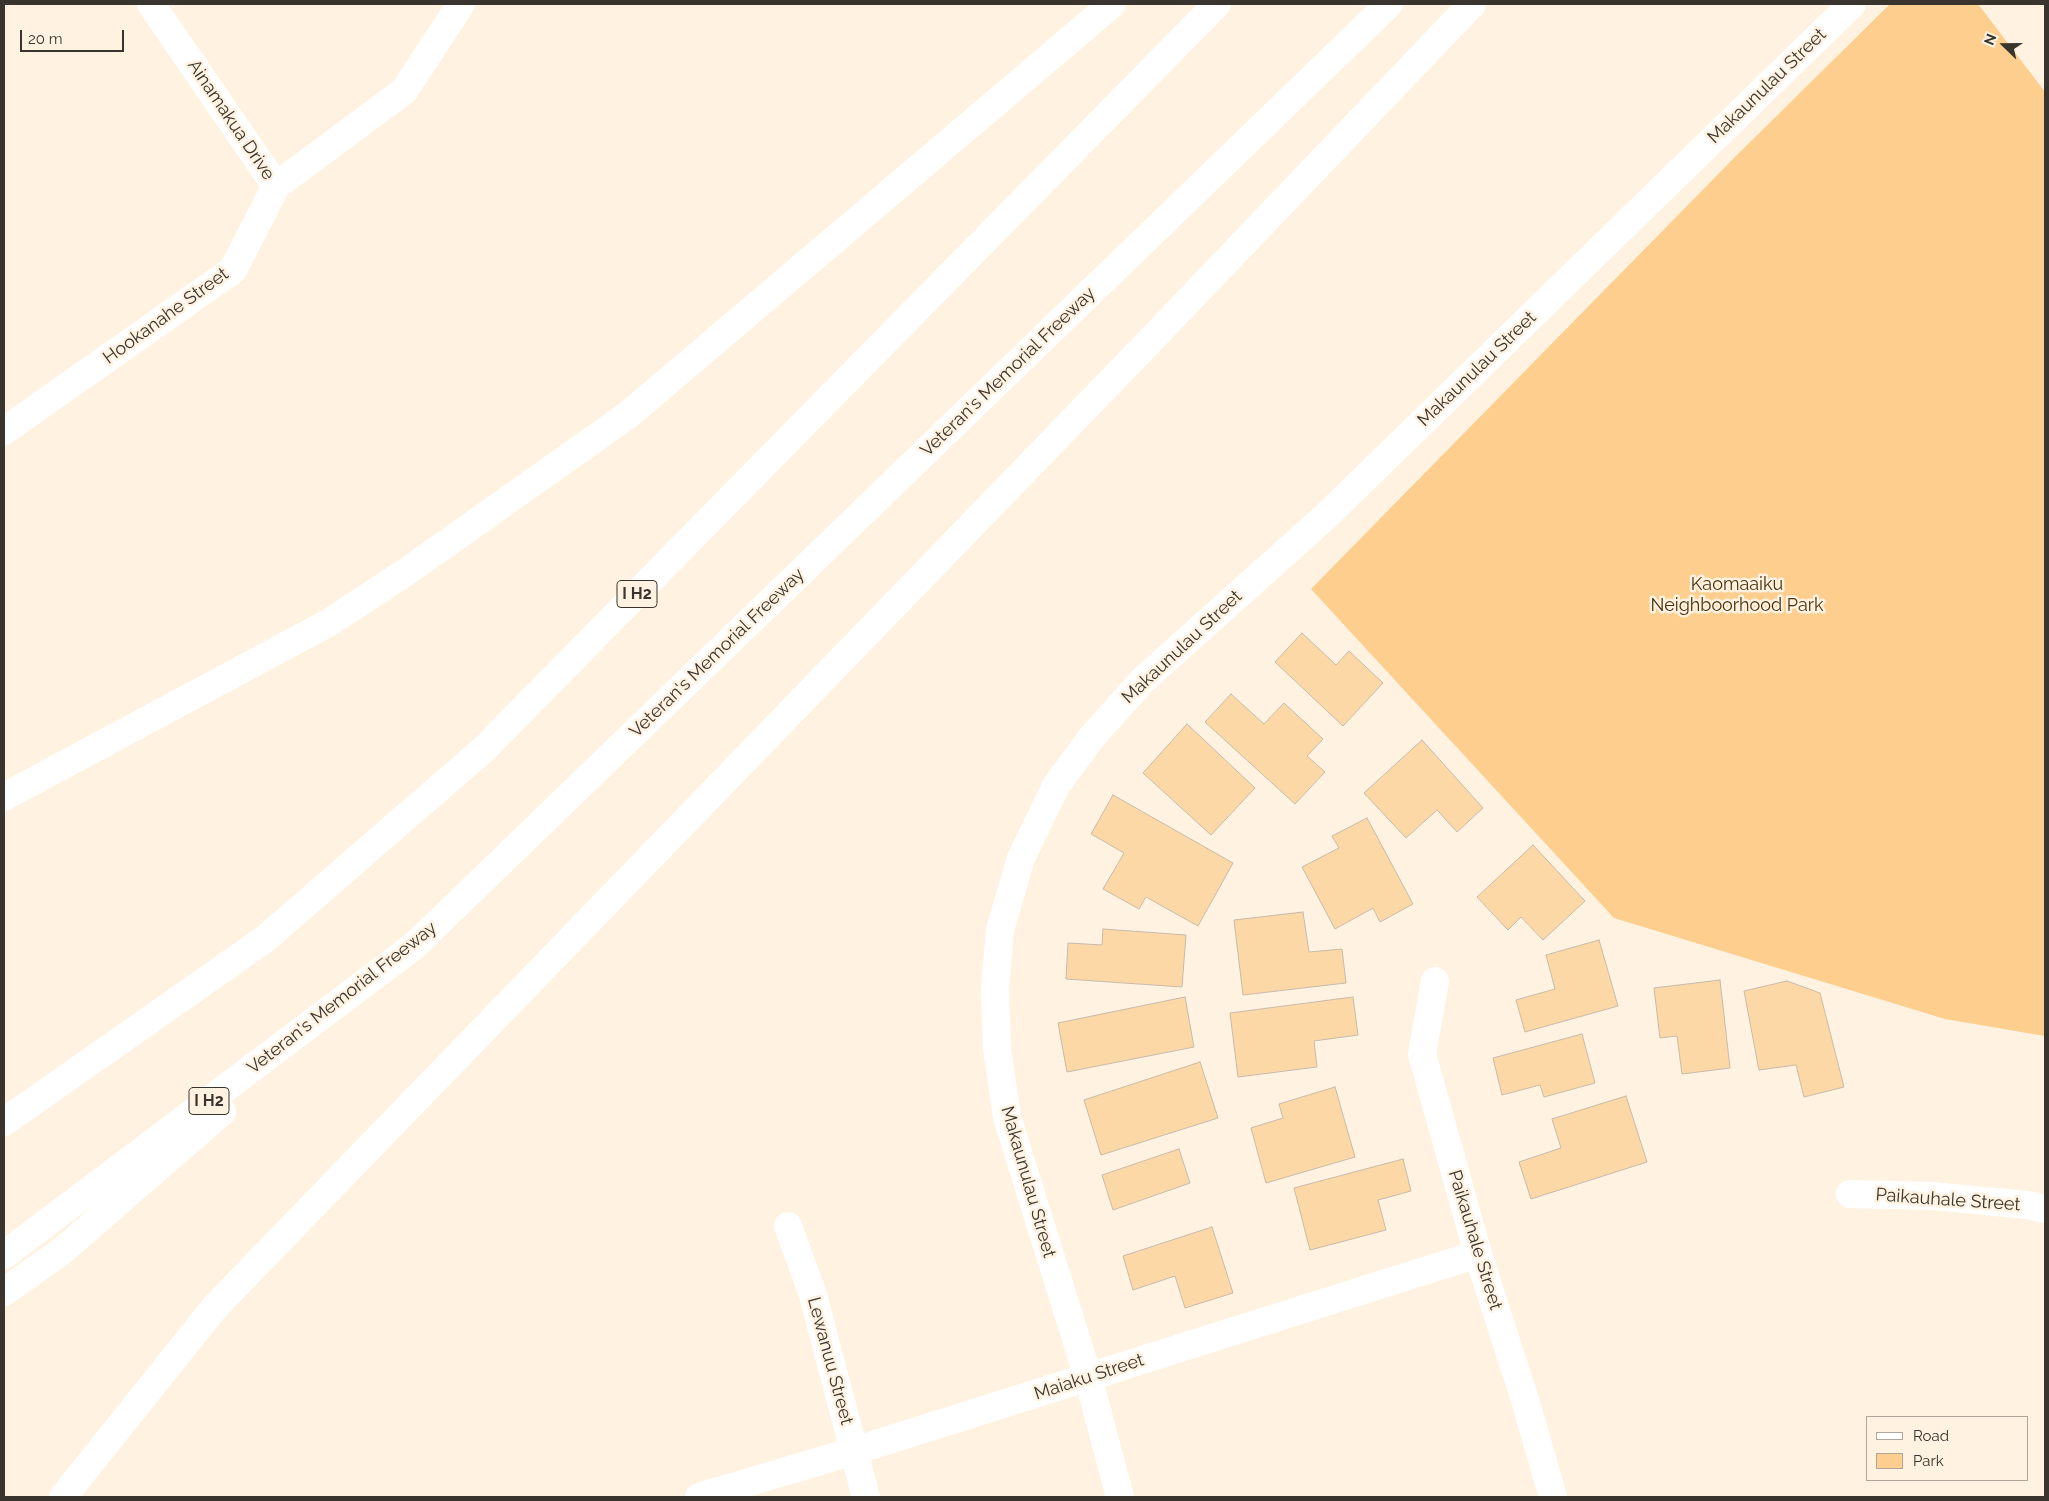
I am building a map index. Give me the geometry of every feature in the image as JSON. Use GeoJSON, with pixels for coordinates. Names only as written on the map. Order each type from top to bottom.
{"type":"FeatureCollection","features":[{"type":"Feature","properties":{"kind":"main road","name":"Ainamakua Drive"},"geometry":{"type":"LineString","coordinates":[[151,4],[276,186]]}},
{"type":"Feature","properties":{"kind":"main road","name":"Hookanahe Street"},"geometry":{"type":"LineString","coordinates":[[4,431],[233,270],[276,186],[404,91],[461,4]]}},
{"type":"Feature","properties":{"kind":"main road"},"geometry":{"type":"LineString","coordinates":[[4,797],[330,622],[409,570],[628,415],[1112,4]]}},
{"type":"Feature","properties":{"kind":"main road","name":"I H2"},"geometry":{"type":"LineString","coordinates":[[4,1122],[265,939],[484,749],[1217,4]]}},
{"type":"Feature","properties":{"kind":"main road","name":"Veteran's Memorial Freeway"},"geometry":{"type":"LineString","coordinates":[[4,1255],[414,946],[1389,4]]}},
{"type":"Feature","properties":{"kind":"main road"},"geometry":{"type":"LineString","coordinates":[[63,1497],[215,1307],[1149,342],[1472,4]]}},
{"type":"Feature","properties":{"kind":"main road","name":"Makaunulau Street"},"geometry":{"type":"LineString","coordinates":[[1120,1497],[1088,1377],[1007,1117],[997,1049],[995,989],[1000,930],[1021,858],[1056,786],[1091,738],[1142,681],[1325,517],[1852,4]]}},
{"type":"Feature","properties":{"kind":"main road"},"geometry":{"type":"LineString","coordinates":[[4,1292],[62,1251],[414,946]]}},
{"type":"Feature","properties":{"kind":"main road","name":"Paikauhale Street"},"geometry":{"type":"LineString","coordinates":[[1435,980],[1422,1054],[1478,1254],[1552,1497]]}},
{"type":"Feature","properties":{"kind":"main road","name":"Paikauhale Street"},"geometry":{"type":"LineString","coordinates":[[1850,1194],[1932,1196],[2028,1205],[2045,1209]]}},
{"type":"Feature","properties":{"kind":"main road","name":"Lewanuu Street"},"geometry":{"type":"LineString","coordinates":[[788,1226],[813,1295],[866,1497]]}},
{"type":"Feature","properties":{"kind":"main road","name":"Maiaku Street"},"geometry":{"type":"LineString","coordinates":[[699,1497],[854,1451],[1478,1254]]}},
{"type":"Feature","properties":{"kind":"green space","name":"Kaomaaiku Neighboorhood Park"},"geometry":{"type":"Polygon","coordinates":[[[1890,4],[1978,4],[2045,92],[2045,1036],[1945,1019],[1614,918],[1311,589],[1735,157],[1890,4]]]}},
{"type":"Feature","properties":{"kind":"building"},"geometry":{"type":"Polygon","coordinates":[[[1302,633],[1336,665],[1349,651],[1383,683],[1343,726],[1275,662],[1302,633]]]}},
{"type":"Feature","properties":{"kind":"building"},"geometry":{"type":"Polygon","coordinates":[[[1231,694],[1264,724],[1284,703],[1323,739],[1307,756],[1325,772],[1295,804],[1205,722],[1231,694]]]}},
{"type":"Feature","properties":{"kind":"building"},"geometry":{"type":"Polygon","coordinates":[[[1187,724],[1255,788],[1211,835],[1143,773],[1187,724]]]}},
{"type":"Feature","properties":{"kind":"building"},"geometry":{"type":"Polygon","coordinates":[[[1422,740],[1483,808],[1457,832],[1437,810],[1406,838],[1364,793],[1422,740]]]}},
{"type":"Feature","properties":{"kind":"building"},"geometry":{"type":"Polygon","coordinates":[[[1113,795],[1233,863],[1198,926],[1146,897],[1139,909],[1103,889],[1124,853],[1091,834],[1113,795]]]}},
{"type":"Feature","properties":{"kind":"building"},"geometry":{"type":"Polygon","coordinates":[[[1367,818],[1413,904],[1380,922],[1373,908],[1335,929],[1302,867],[1339,848],[1332,836],[1367,818]]]}},
{"type":"Feature","properties":{"kind":"building"},"geometry":{"type":"Polygon","coordinates":[[[1533,845],[1585,901],[1543,940],[1521,917],[1508,930],[1477,897],[1533,845]]]}},
{"type":"Feature","properties":{"kind":"building"},"geometry":{"type":"Polygon","coordinates":[[[1303,912],[1309,952],[1342,949],[1346,983],[1243,995],[1234,920],[1303,912]]]}},
{"type":"Feature","properties":{"kind":"building"},"geometry":{"type":"Polygon","coordinates":[[[1103,929],[1186,935],[1182,987],[1066,979],[1068,943],[1102,945],[1103,929]]]}},
{"type":"Feature","properties":{"kind":"building"},"geometry":{"type":"Polygon","coordinates":[[[1599,940],[1618,1006],[1525,1032],[1516,1000],[1555,989],[1546,955],[1599,940]]]}},
{"type":"Feature","properties":{"kind":"building"},"geometry":{"type":"Polygon","coordinates":[[[1720,980],[1730,1068],[1682,1074],[1677,1036],[1660,1038],[1654,988],[1720,980]]]}},
{"type":"Feature","properties":{"kind":"building"},"geometry":{"type":"Polygon","coordinates":[[[1787,981],[1820,993],[1844,1087],[1804,1097],[1796,1065],[1759,1070],[1744,991],[1787,981]]]}},
{"type":"Feature","properties":{"kind":"building"},"geometry":{"type":"Polygon","coordinates":[[[1185,997],[1194,1047],[1067,1072],[1058,1023],[1185,997]]]}},
{"type":"Feature","properties":{"kind":"building"},"geometry":{"type":"Polygon","coordinates":[[[1353,997],[1358,1035],[1314,1041],[1317,1067],[1238,1077],[1230,1013],[1353,997]]]}},
{"type":"Feature","properties":{"kind":"building"},"geometry":{"type":"Polygon","coordinates":[[[1582,1034],[1595,1083],[1544,1097],[1540,1085],[1502,1095],[1493,1058],[1582,1034]]]}},
{"type":"Feature","properties":{"kind":"building"},"geometry":{"type":"Polygon","coordinates":[[[1200,1062],[1218,1118],[1101,1155],[1084,1100],[1200,1062]]]}},
{"type":"Feature","properties":{"kind":"building"},"geometry":{"type":"Polygon","coordinates":[[[1335,1087],[1355,1157],[1266,1183],[1251,1128],[1283,1118],[1279,1104],[1335,1087]]]}},
{"type":"Feature","properties":{"kind":"building"},"geometry":{"type":"Polygon","coordinates":[[[1626,1096],[1647,1162],[1531,1199],[1519,1162],[1561,1148],[1552,1119],[1626,1096]]]}},
{"type":"Feature","properties":{"kind":"building"},"geometry":{"type":"Polygon","coordinates":[[[1179,1149],[1190,1183],[1113,1210],[1102,1175],[1179,1149]]]}},
{"type":"Feature","properties":{"kind":"building"},"geometry":{"type":"Polygon","coordinates":[[[1403,1159],[1411,1191],[1378,1200],[1386,1230],[1310,1250],[1294,1188],[1403,1159]]]}},
{"type":"Feature","properties":{"kind":"building"},"geometry":{"type":"Polygon","coordinates":[[[1212,1227],[1233,1293],[1185,1308],[1175,1276],[1133,1290],[1123,1256],[1212,1227]]]}}]}
